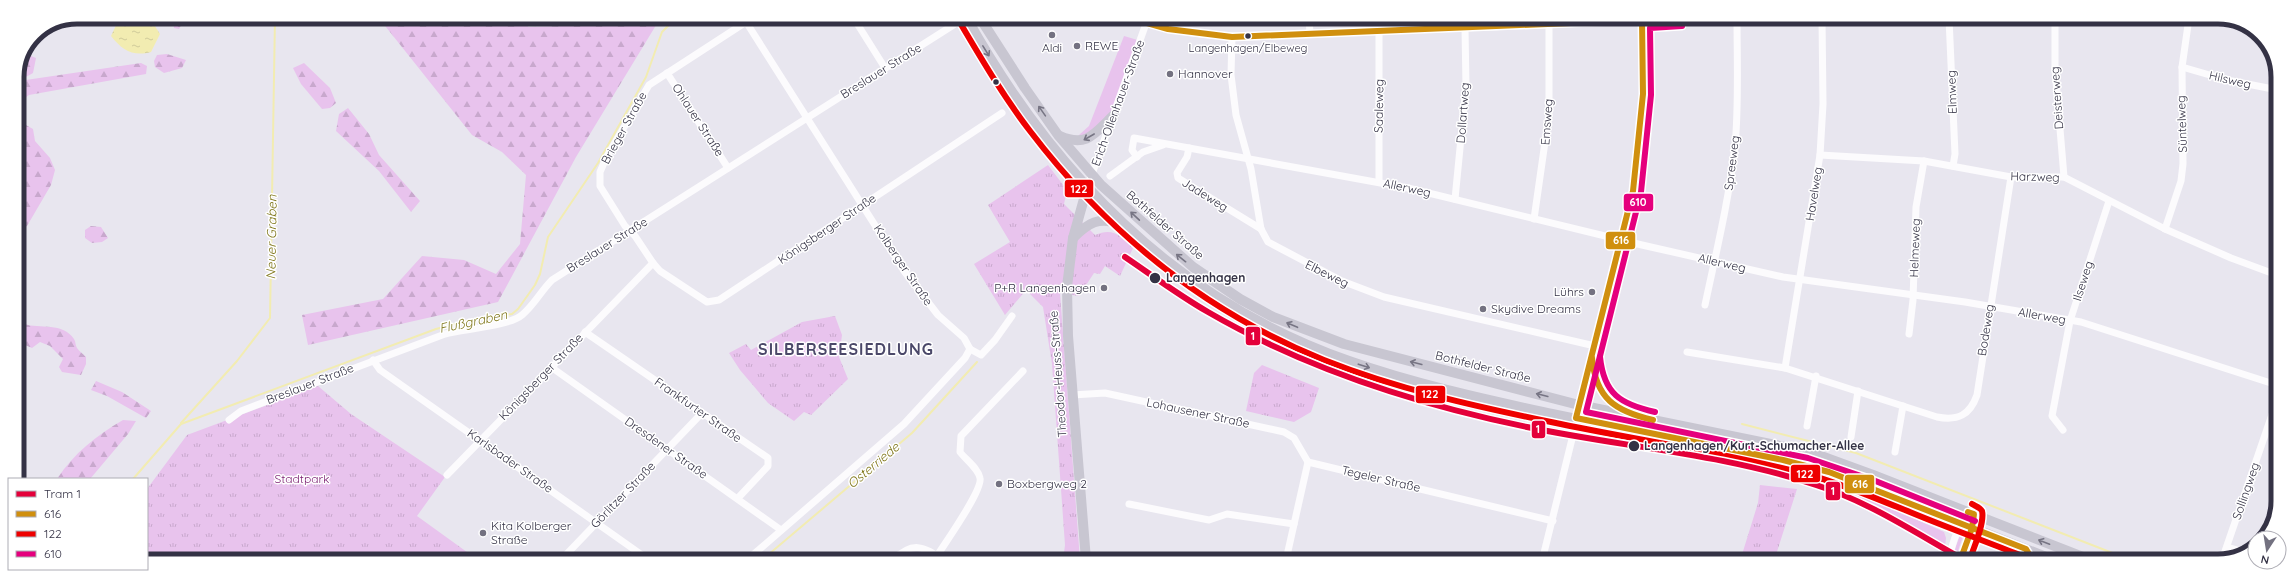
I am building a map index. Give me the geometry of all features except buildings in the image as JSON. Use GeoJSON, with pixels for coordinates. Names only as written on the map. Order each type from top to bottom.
{"type":"FeatureCollection","features":[{"type":"Feature","properties":{"kind":"main road","name":"Bothfelder Straße"},"geometry":{"type":"LineString","coordinates":[[970,24],[1015,97],[1049,143],[1087,188],[1123,225],[1163,260],[1206,291],[1252,318],[1299,342],[1349,361],[1400,377],[1576,418],[1806,466],[1870,487],[2038,554]]}},
{"type":"Feature","properties":{"kind":"main road","name":"Bothfelder Straße"},"geometry":{"type":"LineString","coordinates":[[984,24],[1025,88],[1058,135],[1092,175],[1163,243],[1193,267],[1229,292],[1274,317],[1308,332],[1357,347],[1579,405],[1810,452],[2075,554]]}},
{"type":"Feature","properties":{"kind":"main road"},"geometry":{"type":"LineString","coordinates":[[1058,135],[1072,141],[1086,140],[1114,115]]}},
{"type":"Feature","properties":{"kind":"main road","name":"Theodor-Heuss-Straße"},"geometry":{"type":"LineString","coordinates":[[1085,554],[1072,395],[1067,287],[1073,238],[1087,188]]}},
{"type":"Feature","properties":{"kind":"main road"},"geometry":{"type":"LineString","coordinates":[[1073,238],[1085,226],[1096,221],[1107,220],[1123,225]]}},
{"type":"Feature","properties":{"kind":"street","name":"Brieger Straße"},"geometry":{"type":"LineString","coordinates":[[630,231],[600,186],[600,172],[607,156],[638,107],[645,90],[656,79],[739,24]]}},
{"type":"Feature","properties":{"kind":"street","name":"Kolberger Straße"},"geometry":{"type":"LineString","coordinates":[[748,24],[921,293],[938,315],[964,338],[970,349]]}},
{"type":"Feature","properties":{"kind":"street"},"geometry":{"type":"LineString","coordinates":[[857,24],[885,68]]}},
{"type":"Feature","properties":{"kind":"street","name":"Breslauer Straße"},"geometry":{"type":"LineString","coordinates":[[229,420],[241,411],[373,360],[464,329],[513,320],[528,309],[552,280],[956,24]]}},
{"type":"Feature","properties":{"kind":"street","name":"Erich-Ollenhauer-Straße"},"geometry":{"type":"LineString","coordinates":[[1087,188],[1146,24]]}},
{"type":"Feature","properties":{"kind":"street"},"geometry":{"type":"LineString","coordinates":[[1156,24],[1168,29],[1232,37],[1564,24]]}},
{"type":"Feature","properties":{"kind":"street"},"geometry":{"type":"LineString","coordinates":[[1309,24],[1310,34]]}},
{"type":"Feature","properties":{"kind":"street"},"geometry":{"type":"LineString","coordinates":[[1425,24],[1425,29]]}},
{"type":"Feature","properties":{"kind":"street"},"geometry":{"type":"LineString","coordinates":[[1544,554],[1553,521],[1579,405],[1633,191],[1643,94],[1642,24]]}},
{"type":"Feature","properties":{"kind":"street","name":"Spreeweg"},"geometry":{"type":"LineString","coordinates":[[1705,306],[1727,200],[1735,142],[1738,96],[1737,24]]}},
{"type":"Feature","properties":{"kind":"street","name":"Havelweg"},"geometry":{"type":"LineString","coordinates":[[1785,368],[1820,155],[1823,104],[1822,24]]}},
{"type":"Feature","properties":{"kind":"street","name":"Elmweg"},"geometry":{"type":"LineString","coordinates":[[1949,24],[1955,154],[1953,166]]}},
{"type":"Feature","properties":{"kind":"street","name":"Deisterweg"},"geometry":{"type":"LineString","coordinates":[[2055,24],[2055,69],[2064,178]]}},
{"type":"Feature","properties":{"kind":"street","name":"Süntelweg"},"geometry":{"type":"LineString","coordinates":[[2166,229],[2181,182],[2183,164],[2182,67],[2188,24]]}},
{"type":"Feature","properties":{"kind":"street","name":"Emsweg"},"geometry":{"type":"LineString","coordinates":[[1534,219],[1549,114],[1549,25]]}},
{"type":"Feature","properties":{"kind":"street","name":"Dollartweg"},"geometry":{"type":"LineString","coordinates":[[1455,199],[1466,87],[1465,28]]}},
{"type":"Feature","properties":{"kind":"street","name":"Saaleweg"},"geometry":{"type":"LineString","coordinates":[[1378,182],[1379,31]]}},
{"type":"Feature","properties":{"kind":"street","name":"Elbeweg"},"geometry":{"type":"LineString","coordinates":[[1232,37],[1233,93],[1240,133],[1248,158],[1261,229],[1268,242],[1322,272],[1364,291],[1594,346]]}},
{"type":"Feature","properties":{"kind":"street","name":"Hilsweg"},"geometry":{"type":"LineString","coordinates":[[2182,67],[2227,80],[2271,89]]}},
{"type":"Feature","properties":{"kind":"street","name":"Ohlauer Straße"},"geometry":{"type":"LineString","coordinates":[[667,73],[728,168]]}},
{"type":"Feature","properties":{"kind":"street","name":"Königsberger Straße"},"geometry":{"type":"LineString","coordinates":[[630,231],[660,271],[707,302],[712,303],[719,300],[1002,113]]}},
{"type":"Feature","properties":{"kind":"street","name":"Allerweg"},"geometry":{"type":"LineString","coordinates":[[1137,157],[1132,150],[1134,138],[1378,182],[1455,199],[1621,240],[1800,280],[1913,295],[2094,325],[2271,383]]}},
{"type":"Feature","properties":{"kind":"street"},"geometry":{"type":"LineString","coordinates":[[1110,176],[1137,157],[1165,144]]}},
{"type":"Feature","properties":{"kind":"street","name":"Jadeweg"},"geometry":{"type":"LineString","coordinates":[[1189,148],[1187,157],[1177,173],[1178,178],[1261,229]]}},
{"type":"Feature","properties":{"kind":"street","name":"Harzweg"},"geometry":{"type":"LineString","coordinates":[[1820,155],[1924,161],[2011,177],[2064,178],[2166,229],[2231,258],[2271,273]]}},
{"type":"Feature","properties":{"kind":"street","name":"Helmeweg"},"geometry":{"type":"LineString","coordinates":[[1909,334],[1913,295],[1916,207],[1924,161]]}},
{"type":"Feature","properties":{"kind":"street","name":"Bodeweg"},"geometry":{"type":"LineString","coordinates":[[1687,352],[1785,368],[1816,376],[1903,406],[1947,419],[1966,414],[1973,406],[1977,395],[2011,177]]}},
{"type":"Feature","properties":{"kind":"street","name":"Ilseweg"},"geometry":{"type":"LineString","coordinates":[[2063,430],[2052,416],[2070,321],[2108,200]]}},
{"type":"Feature","properties":{"kind":"street","name":"Königsberger Straße"},"geometry":{"type":"LineString","coordinates":[[447,475],[653,263]]}},
{"type":"Feature","properties":{"kind":"street"},"geometry":{"type":"LineString","coordinates":[[754,554],[904,424],[965,358],[970,349],[981,355],[995,340],[1012,316]]}},
{"type":"Feature","properties":{"kind":"street","name":"Frankfurter Straße"},"geometry":{"type":"LineString","coordinates":[[585,332],[768,458],[768,466],[738,498]]}},
{"type":"Feature","properties":{"kind":"street"},"geometry":{"type":"LineString","coordinates":[[1592,356],[1592,373],[1596,385],[1605,397],[1634,416]]}},
{"type":"Feature","properties":{"kind":"street","name":"Karlsbader Straße"},"geometry":{"type":"LineString","coordinates":[[373,360],[380,370],[640,554]]}},
{"type":"Feature","properties":{"kind":"street","name":"Dresdener Straße"},"geometry":{"type":"LineString","coordinates":[[551,367],[738,498],[781,530]]}},
{"type":"Feature","properties":{"kind":"street"},"geometry":{"type":"LineString","coordinates":[[938,554],[976,495],[980,482],[979,474],[960,452],[961,436],[1024,370]]}},
{"type":"Feature","properties":{"kind":"street"},"geometry":{"type":"LineString","coordinates":[[1807,426],[1816,376]]}},
{"type":"Feature","properties":{"kind":"street"},"geometry":{"type":"LineString","coordinates":[[1851,437],[1858,391]]}},
{"type":"Feature","properties":{"kind":"street","name":"Lohausener Straße"},"geometry":{"type":"LineString","coordinates":[[1072,395],[1105,393],[1284,432],[1294,438],[1308,462]]}},
{"type":"Feature","properties":{"kind":"street"},"geometry":{"type":"LineString","coordinates":[[1895,452],[1903,406]]}},
{"type":"Feature","properties":{"kind":"street","name":"Görlitzer Straße"},"geometry":{"type":"LineString","coordinates":[[567,554],[702,413]]}},
{"type":"Feature","properties":{"kind":"street","name":"Sollingweg"},"geometry":{"type":"LineString","coordinates":[[2225,553],[2271,418]]}},
{"type":"Feature","properties":{"kind":"street"},"geometry":{"type":"LineString","coordinates":[[1287,554],[1308,462]]}},
{"type":"Feature","properties":{"kind":"street","name":"Tegeler Straße"},"geometry":{"type":"LineString","coordinates":[[1308,462],[1553,521]]}},
{"type":"Feature","properties":{"kind":"street"},"geometry":{"type":"LineString","coordinates":[[1129,504],[1208,520],[1227,514],[1294,524]]}},
{"type":"Feature","properties":{"kind":"street"},"geometry":{"type":"LineString","coordinates":[[1950,554],[1956,534],[1961,524],[1974,514]]}},
{"type":"Feature","properties":{"kind":"street"},"geometry":{"type":"LineString","coordinates":[[1963,554],[1972,528],[1974,514]]}},
{"type":"Feature","properties":{"kind":"street"},"geometry":{"type":"LineString","coordinates":[[900,554],[912,547],[925,549],[934,554]]}},
{"type":"Feature","properties":{"kind":"street"},"geometry":{"type":"LineString","coordinates":[[2227,547],[2238,550]]}},
{"type":"Feature","properties":{"kind":"green space"},"geometry":{"type":"Polygon","coordinates":[[[174,24],[182,24],[179,29],[174,28],[174,24]]]}},
{"type":"Feature","properties":{"kind":"green space"},"geometry":{"type":"Polygon","coordinates":[[[384,24],[528,24],[528,27],[563,26],[566,24],[657,24],[576,157],[498,302],[308,345],[302,315],[383,299],[422,256],[464,260],[496,274],[520,244],[526,175],[502,152],[472,135],[384,24]]]}},
{"type":"Feature","properties":{"kind":"green space"},"geometry":{"type":"Polygon","coordinates":[[[1124,36],[1141,41],[1112,108],[1116,110],[1080,141],[1079,135],[1089,126],[1124,36]]]}},
{"type":"Feature","properties":{"kind":"green space"},"geometry":{"type":"Polygon","coordinates":[[[167,54],[186,60],[182,68],[164,73],[155,67],[154,61],[157,55],[167,54]]]}},
{"type":"Feature","properties":{"kind":"green space"},"geometry":{"type":"Polygon","coordinates":[[[29,55],[36,58],[33,73],[24,78],[25,67],[29,55]]]}},
{"type":"Feature","properties":{"kind":"green space"},"geometry":{"type":"Polygon","coordinates":[[[141,63],[147,66],[146,74],[29,95],[24,99],[24,80],[141,63]]]}},
{"type":"Feature","properties":{"kind":"green space"},"geometry":{"type":"Polygon","coordinates":[[[304,63],[330,88],[336,103],[330,108],[322,109],[301,84],[293,68],[304,63]]]}},
{"type":"Feature","properties":{"kind":"green space"},"geometry":{"type":"Polygon","coordinates":[[[348,108],[369,134],[379,155],[420,201],[411,212],[379,171],[336,131],[339,114],[348,108]]]}},
{"type":"Feature","properties":{"kind":"green space"},"geometry":{"type":"Polygon","coordinates":[[[24,124],[33,129],[35,141],[50,158],[55,170],[51,185],[27,226],[24,228],[24,124]]]}},
{"type":"Feature","properties":{"kind":"green space"},"geometry":{"type":"Polygon","coordinates":[[[1048,165],[1067,190],[1064,204],[1095,235],[1112,232],[1125,240],[1133,248],[1120,276],[1105,266],[1100,274],[1094,273],[1079,296],[1060,293],[1080,554],[1064,554],[1065,545],[1052,364],[1043,307],[1026,290],[1005,315],[974,264],[1010,242],[988,205],[1048,165]]]}},
{"type":"Feature","properties":{"kind":"green space"},"geometry":{"type":"Polygon","coordinates":[[[91,226],[101,227],[108,238],[102,242],[92,243],[85,238],[85,230],[91,226]]]}},
{"type":"Feature","properties":{"kind":"green space"},"geometry":{"type":"Polygon","coordinates":[[[835,316],[842,335],[839,357],[848,379],[811,415],[804,412],[794,421],[768,403],[740,370],[729,353],[746,344],[751,350],[802,322],[835,316]]]}},
{"type":"Feature","properties":{"kind":"green space"},"geometry":{"type":"Polygon","coordinates":[[[24,324],[58,328],[64,330],[75,340],[77,348],[86,357],[86,364],[81,375],[62,372],[59,367],[63,359],[50,346],[40,342],[32,348],[25,345],[24,324]]]}},
{"type":"Feature","properties":{"kind":"green space"},"geometry":{"type":"Polygon","coordinates":[[[1262,365],[1319,388],[1311,412],[1294,422],[1246,411],[1254,373],[1262,365]]]}},
{"type":"Feature","properties":{"kind":"green space"},"geometry":{"type":"Polygon","coordinates":[[[96,381],[122,392],[151,411],[146,418],[107,396],[91,390],[96,381]]]}},
{"type":"Feature","properties":{"kind":"green space","name":"Stadtpark"},"geometry":{"type":"Polygon","coordinates":[[[318,386],[351,414],[445,477],[417,516],[470,554],[148,554],[148,488],[187,435],[318,386]]]}},
{"type":"Feature","properties":{"kind":"green space"},"geometry":{"type":"Polygon","coordinates":[[[123,420],[136,421],[128,434],[91,478],[58,478],[78,453],[104,432],[123,420]]]}},
{"type":"Feature","properties":{"kind":"green space"},"geometry":{"type":"Polygon","coordinates":[[[1672,448],[1764,465],[1818,479],[1881,504],[1944,532],[1946,538],[1945,547],[1878,508],[1832,488],[1764,468],[1672,451],[1672,448]]]}},
{"type":"Feature","properties":{"kind":"green space"},"geometry":{"type":"Polygon","coordinates":[[[1760,485],[1797,489],[1776,554],[1742,554],[1758,503],[1760,485]]]}},
{"type":"Feature","properties":{"kind":"green space"},"geometry":{"type":"Polygon","coordinates":[[[1960,535],[1963,536],[1957,554],[1954,552],[1960,535]]]}},
{"type":"Feature","properties":{"kind":"water"},"geometry":{"type":"Polygon","coordinates":[[[117,24],[154,24],[160,34],[151,52],[139,54],[124,49],[111,36],[117,24]]]}},
{"type":"Feature","properties":{"kind":"waterway","name":"Neuer Graben"},"geometry":{"type":"LineString","coordinates":[[181,423],[237,361],[270,318],[275,24]]}},
{"type":"Feature","properties":{"kind":"waterway","name":"Flußgraben"},"geometry":{"type":"LineString","coordinates":[[134,478],[181,424],[436,329],[466,321],[512,314],[518,309],[535,285],[540,274],[548,237],[598,163],[646,77],[662,32],[670,24]]}},
{"type":"Feature","properties":{"kind":"waterway","name":"Osterriede"},"geometry":{"type":"LineString","coordinates":[[769,554],[912,433],[977,362]]}},
{"type":"Feature","properties":{"kind":"waterway"},"geometry":{"type":"LineString","coordinates":[[1742,424],[1856,453],[2115,554]]}},
{"type":"Feature","properties":{"kind":"tram line","name":"1"},"geometry":{"type":"LineString","coordinates":[[1125,257],[1166,286],[1208,312],[1245,332],[1284,351],[1363,382],[1403,396],[1485,418],[1563,434],[1709,458],[1781,474],[1836,492],[1855,500],[1893,519],[1954,554]]}},
{"type":"Feature","properties":{"kind":"transit line","name":"122"},"geometry":{"type":"LineString","coordinates":[[961,24],[1020,118],[1060,168],[1092,203],[1125,235],[1161,265],[1199,293],[1280,341],[1324,360],[1379,380],[1436,396],[1493,410],[1743,459],[1806,474],[1856,490],[2017,554]]}},
{"type":"Feature","properties":{"kind":"transit line","name":"616"},"geometry":{"type":"LineString","coordinates":[[1150,24],[1168,29],[1232,37],[1546,24]]}},
{"type":"Feature","properties":{"kind":"transit line","name":"616"},"geometry":{"type":"LineString","coordinates":[[1642,24],[1643,94],[1633,191],[1576,418],[1783,460],[1829,472],[2026,549],[2029,554]]}},
{"type":"Feature","properties":{"kind":"transit line","name":"610"},"geometry":{"type":"LineString","coordinates":[[1682,26],[1650,28],[1651,95],[1641,192],[1586,412],[1808,458],[1873,480],[1975,521]]}},
{"type":"Feature","properties":{"kind":"transit line","name":"610"},"geometry":{"type":"LineString","coordinates":[[1600,357],[1605,380],[1610,389],[1623,401],[1655,412]]}},
{"type":"Feature","properties":{"kind":"transit line","name":"616"},"geometry":{"type":"LineString","coordinates":[[1592,358],[1598,384],[1610,401],[1628,412],[1653,420]]}},
{"type":"Feature","properties":{"kind":"transit line","name":"122"},"geometry":{"type":"LineString","coordinates":[[1972,504],[1982,511],[1982,522],[1972,554]]}},
{"type":"Feature","properties":{"kind":"transit line","name":"616"},"geometry":{"type":"LineString","coordinates":[[1963,554],[1972,528],[1974,514],[1968,512]]}},
{"type":"Feature","properties":{"kind":"place","name":"Aldi"},"geometry":{"type":"Point","coordinates":[1052,35]}},
{"type":"Feature","properties":{"kind":"place","name":"Langenhagen/Elbeweg"},"geometry":{"type":"Point","coordinates":[1248,36]}},
{"type":"Feature","properties":{"kind":"place","name":"REWE"},"geometry":{"type":"Point","coordinates":[1077,46]}},
{"type":"Feature","properties":{"kind":"place","name":"Hannover"},"geometry":{"type":"Point","coordinates":[1170,74]}},
{"type":"Feature","properties":{"kind":"place","name":"Langenhagen"},"geometry":{"type":"Point","coordinates":[1155,278]}},
{"type":"Feature","properties":{"kind":"place","name":"P+R Langenhagen"},"geometry":{"type":"Point","coordinates":[1104,288]}},
{"type":"Feature","properties":{"kind":"place","name":"Lührs"},"geometry":{"type":"Point","coordinates":[1592,292]}},
{"type":"Feature","properties":{"kind":"place","name":"Skydive Dreams"},"geometry":{"type":"Point","coordinates":[1483,309]}},
{"type":"Feature","properties":{"kind":"place","name":"Langenhagen/Kurt-Schumacher-Allee"},"geometry":{"type":"Point","coordinates":[1634,446]}},
{"type":"Feature","properties":{"kind":"place","name":"Boxbergweg 2"},"geometry":{"type":"Point","coordinates":[999,484]}},
{"type":"Feature","properties":{"kind":"place","name":"Kita Kolberger Straße"},"geometry":{"type":"Point","coordinates":[483,533]}},
{"type":"Feature","properties":{"kind":"district","name":"SILBERSEESIEDLUNG"},"geometry":{"type":"Point","coordinates":[846,349]}}]}
